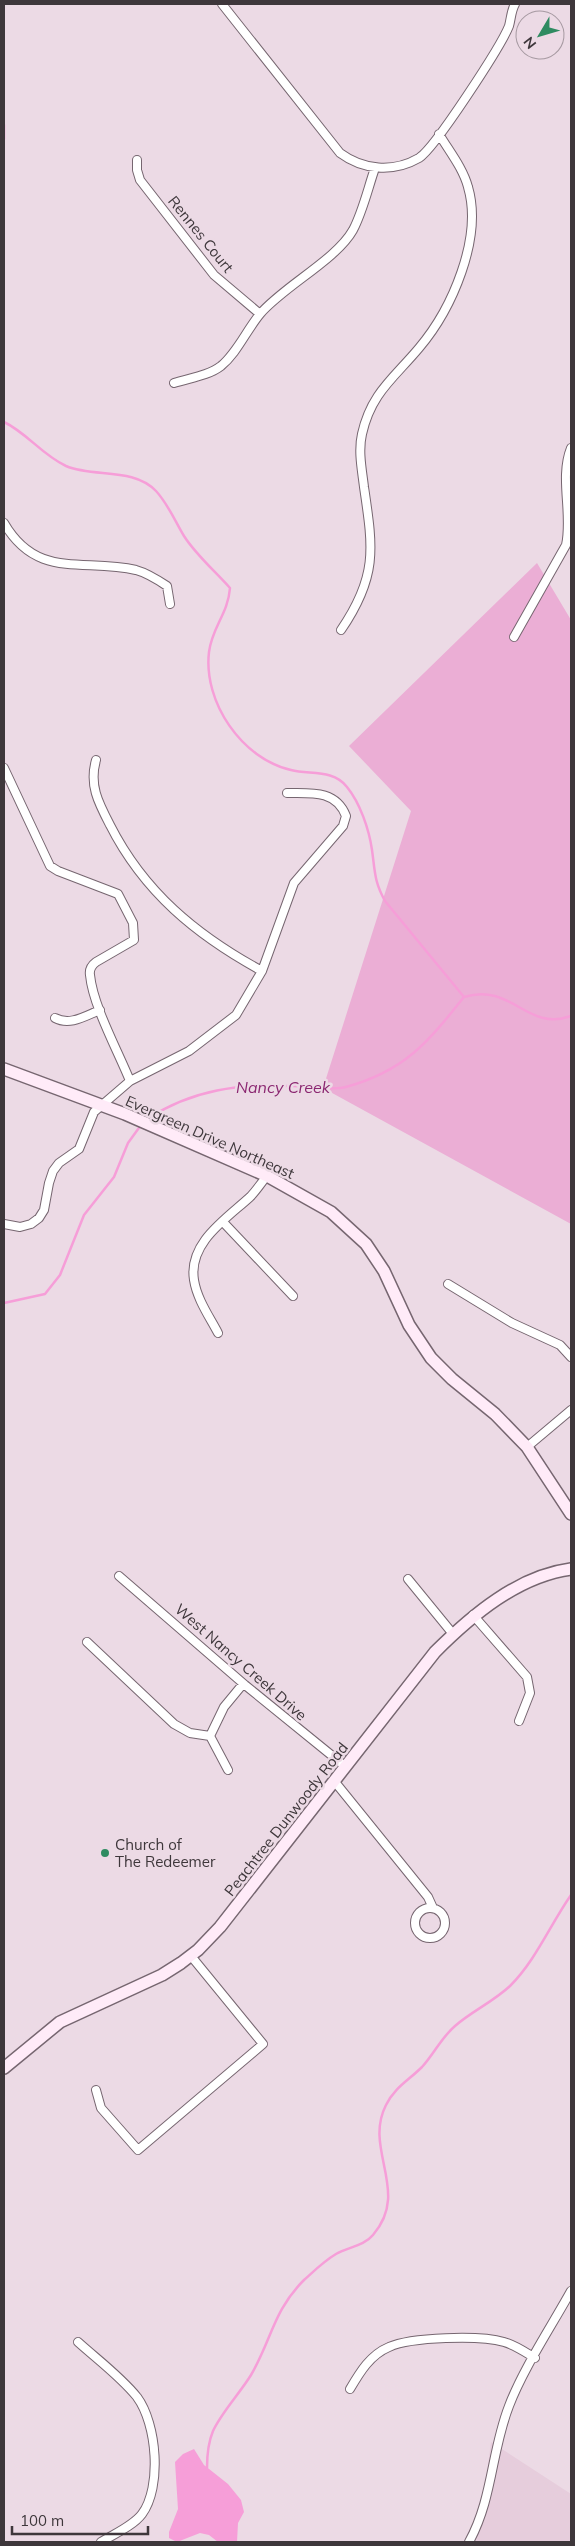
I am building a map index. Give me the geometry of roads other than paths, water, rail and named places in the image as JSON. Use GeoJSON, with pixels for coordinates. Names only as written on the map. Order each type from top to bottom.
{"type":"FeatureCollection","features":[{"type":"Feature","properties":{"kind":"main road","name":"Evergreen Drive Northeast"},"geometry":{"type":"LineString","coordinates":[[4,1069],[125,1114],[267,1176],[331,1212],[366,1244],[384,1271],[409,1325],[431,1358],[452,1379],[495,1414],[527,1447],[571,1514]]}},
{"type":"Feature","properties":{"kind":"main road","name":"Peachtree Dunwoody Road"},"geometry":{"type":"LineString","coordinates":[[4,2068],[60,2022],[162,1974],[191,1956],[220,1928],[435,1652],[473,1615],[501,1597],[538,1578],[571,1569]]}},
{"type":"Feature","properties":{"kind":"street"},"geometry":{"type":"LineString","coordinates":[[222,4],[340,154],[351,162],[375,168],[402,164],[420,158],[490,63],[509,26],[512,4]]}},
{"type":"Feature","properties":{"kind":"street"},"geometry":{"type":"LineString","coordinates":[[341,630],[352,614],[364,590],[372,556],[372,540],[361,455],[361,437],[367,414],[386,382],[431,334],[441,317],[453,294],[465,258],[472,227],[472,208],[468,186],[439,134]]}},
{"type":"Feature","properties":{"kind":"street","name":"Rennes Court"},"geometry":{"type":"LineString","coordinates":[[137,160],[136,170],[140,180],[196,254],[214,275],[260,314]]}},
{"type":"Feature","properties":{"kind":"street"},"geometry":{"type":"LineString","coordinates":[[174,383],[205,374],[220,367],[231,356],[260,314],[278,296],[338,247],[352,230],[375,168]]}},
{"type":"Feature","properties":{"kind":"street"},"geometry":{"type":"LineString","coordinates":[[514,637],[566,546],[568,534],[567,464],[571,448]]}},
{"type":"Feature","properties":{"kind":"street"},"geometry":{"type":"LineString","coordinates":[[4,523],[23,550],[47,562],[136,570],[153,577],[167,586],[170,604]]}},
{"type":"Feature","properties":{"kind":"street"},"geometry":{"type":"LineString","coordinates":[[96,760],[92,774],[93,785],[102,811],[147,884],[192,926],[228,953],[262,971]]}},
{"type":"Feature","properties":{"kind":"street"},"geometry":{"type":"LineString","coordinates":[[4,768],[50,866],[65,874],[118,894],[133,923],[134,940],[91,966],[89,973],[100,1010],[130,1081]]}},
{"type":"Feature","properties":{"kind":"street"},"geometry":{"type":"LineString","coordinates":[[4,1224],[20,1227],[31,1224],[39,1218],[44,1210],[53,1171],[59,1163],[79,1149],[94,1112],[101,1105],[130,1081],[189,1051],[236,1015],[262,971],[294,883],[343,826],[346,816],[342,806],[330,795],[287,793]]}},
{"type":"Feature","properties":{"kind":"street"},"geometry":{"type":"LineString","coordinates":[[55,1018],[63,1022],[70,1021],[100,1010]]}},
{"type":"Feature","properties":{"kind":"street"},"geometry":{"type":"LineString","coordinates":[[218,1333],[200,1298],[194,1279],[200,1248],[223,1222],[252,1195],[267,1176]]}},
{"type":"Feature","properties":{"kind":"street"},"geometry":{"type":"LineString","coordinates":[[223,1222],[293,1296]]}},
{"type":"Feature","properties":{"kind":"street"},"geometry":{"type":"LineString","coordinates":[[448,1284],[512,1323],[560,1345],[571,1357]]}},
{"type":"Feature","properties":{"kind":"street"},"geometry":{"type":"LineString","coordinates":[[527,1447],[571,1410]]}},
{"type":"Feature","properties":{"kind":"street","name":"West Nancy Creek Drive"},"geometry":{"type":"LineString","coordinates":[[119,1576],[244,1684],[346,1768]]}},
{"type":"Feature","properties":{"kind":"street"},"geometry":{"type":"LineString","coordinates":[[408,1579],[453,1634]]}},
{"type":"Feature","properties":{"kind":"street"},"geometry":{"type":"LineString","coordinates":[[473,1615],[527,1677],[530,1693],[519,1721]]}},
{"type":"Feature","properties":{"kind":"street"},"geometry":{"type":"LineString","coordinates":[[87,1642],[174,1724],[190,1733],[210,1736]]}},
{"type":"Feature","properties":{"kind":"street"},"geometry":{"type":"LineString","coordinates":[[210,1736],[224,1707],[244,1684]]}},
{"type":"Feature","properties":{"kind":"street"},"geometry":{"type":"LineString","coordinates":[[210,1736],[228,1770]]}},
{"type":"Feature","properties":{"kind":"street"},"geometry":{"type":"LineString","coordinates":[[334,1782],[428,1897],[433,1908],[442,1914],[445,1928],[438,1936],[428,1938],[420,1934],[415,1921],[424,1909],[433,1908]]}},
{"type":"Feature","properties":{"kind":"street"},"geometry":{"type":"LineString","coordinates":[[96,2090],[101,2108],[138,2150],[263,2044],[191,1956]]}},
{"type":"Feature","properties":{"kind":"street"},"geometry":{"type":"LineString","coordinates":[[469,2542],[484,2508],[500,2434],[508,2407],[571,2292]]}},
{"type":"Feature","properties":{"kind":"street"},"geometry":{"type":"LineString","coordinates":[[350,2389],[363,2367],[373,2356],[388,2347],[405,2341],[466,2338],[490,2339],[512,2345],[534,2358]]}},
{"type":"Feature","properties":{"kind":"street"},"geometry":{"type":"LineString","coordinates":[[78,2342],[138,2399],[151,2426],[154,2442],[153,2482],[148,2505],[133,2522],[101,2542]]}},
{"type":"Feature","properties":{"kind":"waterway"},"geometry":{"type":"LineString","coordinates":[[4,125],[4,139]]}},
{"type":"Feature","properties":{"kind":"waterway"},"geometry":{"type":"LineString","coordinates":[[4,422],[20,432],[49,456],[66,466],[77,470],[136,479],[156,491],[168,507],[189,543],[230,588],[229,597],[213,635],[209,652],[212,690],[229,726],[257,754],[273,764],[291,770],[335,777],[347,787],[360,808],[366,825],[381,894],[464,997]]}},
{"type":"Feature","properties":{"kind":"waterway","name":"Nancy Creek"},"geometry":{"type":"LineString","coordinates":[[147,1119],[182,1101],[217,1090],[254,1086],[341,1088],[367,1080],[384,1073],[414,1053],[439,1028],[464,997],[481,994],[495,996],[542,1018],[555,1019],[571,1016]]}},
{"type":"Feature","properties":{"kind":"waterway","name":"Nancy Creek"},"geometry":{"type":"LineString","coordinates":[[4,1303],[45,1294],[60,1275],[84,1215],[114,1177],[128,1143],[141,1125]]}},
{"type":"Feature","properties":{"kind":"waterway"},"geometry":{"type":"LineString","coordinates":[[207,2468],[208,2449],[213,2431],[251,2375],[286,2303],[304,2280],[319,2266],[336,2254],[369,2239],[384,2219],[388,2202],[388,2186],[382,2154],[380,2122],[389,2099],[397,2089],[422,2067],[450,2031],[497,1997],[519,1976],[528,1965],[571,1895]]}},
{"type":"Feature","properties":{"kind":"place","name":"Church of The Redeemer"},"geometry":{"type":"Point","coordinates":[105,1853]}}]}
